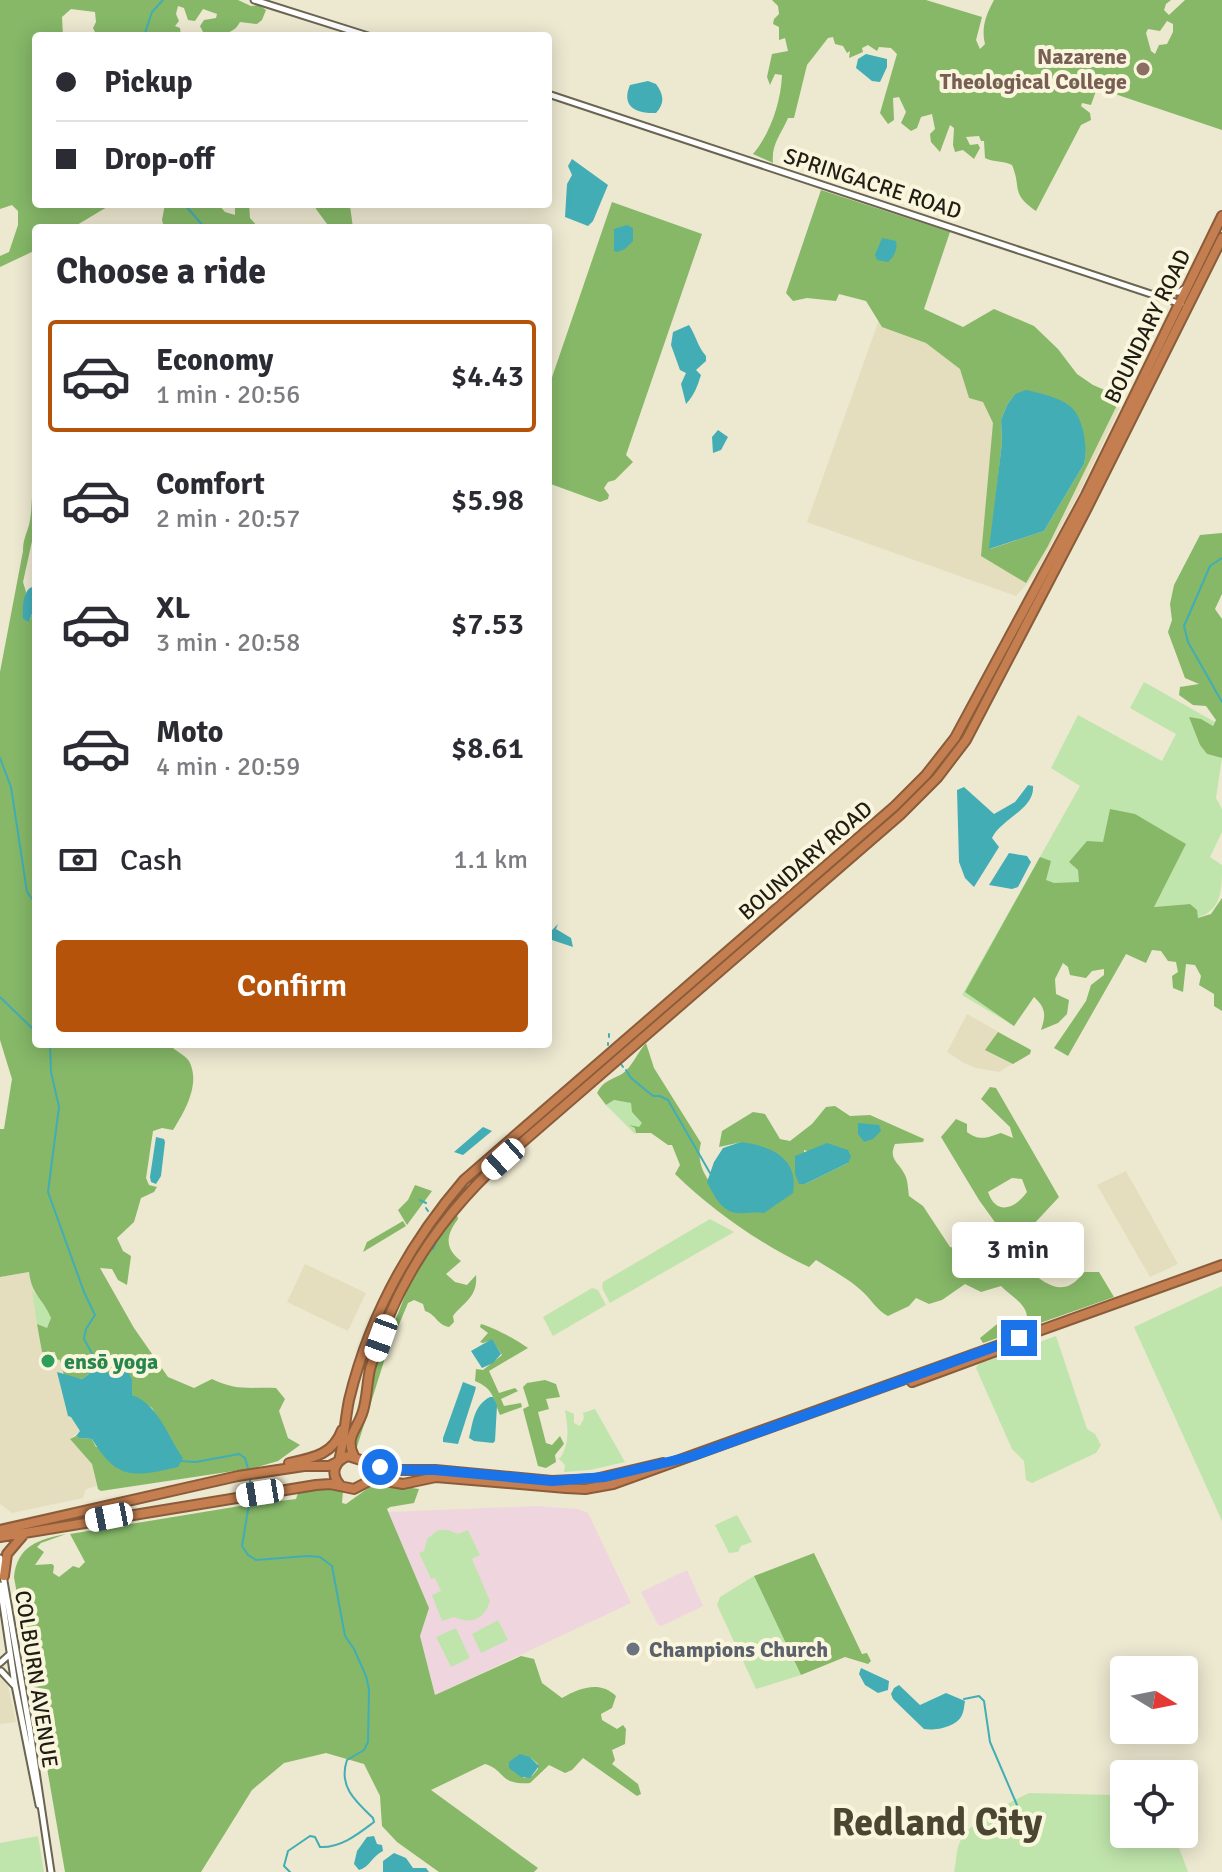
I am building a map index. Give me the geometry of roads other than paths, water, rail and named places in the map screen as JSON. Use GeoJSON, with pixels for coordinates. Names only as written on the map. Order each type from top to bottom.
{"type":"FeatureCollection","features":[{"type":"Feature","properties":{"kind":"highway","name":"BOUNDARY ROAD"},"geometry":{"type":"LineString","coordinates":[[338,1461],[359,1371],[393,1280],[421,1233],[464,1180],[895,806],[955,738],[1086,495],[1222,216]]}},
{"type":"Feature","properties":{"kind":"highway","name":"BOUNDARY ROAD"},"geometry":{"type":"LineString","coordinates":[[354,1456],[350,1448],[352,1431],[363,1413],[371,1367],[392,1309],[416,1260],[460,1200],[503,1159],[900,815],[954,757],[966,740],[1055,569],[1222,238]]}},
{"type":"Feature","properties":{"kind":"highway"},"geometry":{"type":"LineString","coordinates":[[2,1530],[24,1533],[330,1484],[354,1489],[364,1482],[381,1480],[403,1484],[436,1477],[585,1489],[627,1480],[1222,1262]]}},
{"type":"Feature","properties":{"kind":"highway"},"geometry":{"type":"LineString","coordinates":[[294,1465],[330,1449],[341,1435],[346,1418]]}},
{"type":"Feature","properties":{"kind":"highway"},"geometry":{"type":"LineString","coordinates":[[2,1530],[276,1468],[329,1466],[354,1456],[363,1462],[393,1470],[435,1470],[571,1481],[605,1477],[693,1456]]}},
{"type":"Feature","properties":{"kind":"highway"},"geometry":{"type":"LineString","coordinates":[[338,1461],[334,1474],[340,1486]]}},
{"type":"Feature","properties":{"kind":"highway"},"geometry":{"type":"LineString","coordinates":[[363,1462],[367,1475],[364,1482]]}},
{"type":"Feature","properties":{"kind":"highway"},"geometry":{"type":"LineString","coordinates":[[2,1580],[9,1550],[24,1533]]}},
{"type":"Feature","properties":{"kind":"street"},"geometry":{"type":"LineString","coordinates":[[254,0],[355,32]]}},
{"type":"Feature","properties":{"kind":"street","name":"SPRINGACRE ROAD"},"geometry":{"type":"LineString","coordinates":[[552,95],[1187,307]]}},
{"type":"Feature","properties":{"kind":"street"},"geometry":{"type":"LineString","coordinates":[[1147,292],[1177,292],[1184,289]]}},
{"type":"Feature","properties":{"kind":"street","name":"COLBURN AVENUE"},"geometry":{"type":"LineString","coordinates":[[0,1558],[10,1654],[40,1806]]}},
{"type":"Feature","properties":{"kind":"street","name":"COLBURN AVENUE"},"geometry":{"type":"LineString","coordinates":[[2,1580],[30,1731],[51,1872]]}},
{"type":"Feature","properties":{"kind":"street"},"geometry":{"type":"LineString","coordinates":[[0,1663],[10,1654]]}},
{"type":"Feature","properties":{"kind":"street"},"geometry":{"type":"LineString","coordinates":[[1,1671],[15,1685]]}},
{"type":"Feature","properties":{"kind":"water"},"geometry":{"type":"Polygon","coordinates":[[[866,54],[887,59],[880,82],[872,81],[856,68],[858,59],[866,54]]]}},
{"type":"Feature","properties":{"kind":"water"},"geometry":{"type":"Polygon","coordinates":[[[648,81],[656,84],[662,95],[661,106],[656,113],[636,110],[627,98],[630,85],[648,81]]]}},
{"type":"Feature","properties":{"kind":"water"},"geometry":{"type":"Polygon","coordinates":[[[572,159],[608,185],[588,226],[565,217],[567,184],[572,175],[568,166],[572,159]]]}},
{"type":"Feature","properties":{"kind":"water"},"geometry":{"type":"Polygon","coordinates":[[[627,225],[633,228],[633,241],[625,249],[614,251],[614,229],[627,225]]]}},
{"type":"Feature","properties":{"kind":"water"},"geometry":{"type":"Polygon","coordinates":[[[882,238],[896,241],[895,253],[888,262],[877,260],[875,255],[882,238]]]}},
{"type":"Feature","properties":{"kind":"water"},"geometry":{"type":"Polygon","coordinates":[[[689,325],[706,361],[696,370],[701,375],[694,394],[686,404],[681,384],[686,373],[680,370],[671,345],[673,332],[689,325]]]}},
{"type":"Feature","properties":{"kind":"water"},"geometry":{"type":"Polygon","coordinates":[[[1026,390],[1057,399],[1073,409],[1084,436],[1084,464],[1044,531],[989,549],[1002,443],[1001,420],[1015,394],[1026,390]]]}},
{"type":"Feature","properties":{"kind":"water"},"geometry":{"type":"Polygon","coordinates":[[[718,430],[728,437],[721,450],[713,453],[712,437],[718,430]]]}},
{"type":"Feature","properties":{"kind":"water"},"geometry":{"type":"Polygon","coordinates":[[[32,587],[29,622],[23,619],[23,605],[32,587]]]}},
{"type":"Feature","properties":{"kind":"water"},"geometry":{"type":"Polygon","coordinates":[[[1028,785],[1033,786],[1029,801],[996,831],[992,838],[999,847],[974,887],[965,878],[959,862],[957,790],[964,787],[994,814],[1015,802],[1028,785]]]}},
{"type":"Feature","properties":{"kind":"water"},"geometry":{"type":"Polygon","coordinates":[[[1009,853],[1027,856],[1031,862],[1018,887],[1012,889],[989,885],[1009,853]]]}},
{"type":"Feature","properties":{"kind":"water"},"geometry":{"type":"Polygon","coordinates":[[[558,924],[556,929],[571,938],[573,947],[552,940],[552,930],[558,924]]]}},
{"type":"Feature","properties":{"kind":"water"},"geometry":{"type":"Polygon","coordinates":[[[858,1123],[879,1125],[881,1131],[864,1142],[858,1134],[858,1123]]]}},
{"type":"Feature","properties":{"kind":"water"},"geometry":{"type":"Polygon","coordinates":[[[483,1127],[492,1131],[463,1155],[454,1152],[483,1127]]]}},
{"type":"Feature","properties":{"kind":"water"},"geometry":{"type":"Polygon","coordinates":[[[156,1137],[165,1142],[161,1176],[156,1184],[151,1182],[150,1177],[156,1137]]]}},
{"type":"Feature","properties":{"kind":"water"},"geometry":{"type":"Polygon","coordinates":[[[741,1142],[772,1151],[792,1171],[793,1193],[764,1213],[727,1210],[707,1182],[723,1148],[741,1142]]]}},
{"type":"Feature","properties":{"kind":"water"},"geometry":{"type":"Polygon","coordinates":[[[827,1143],[848,1150],[851,1157],[848,1163],[799,1184],[795,1174],[795,1156],[827,1143]]]}},
{"type":"Feature","properties":{"kind":"water"},"geometry":{"type":"Polygon","coordinates":[[[492,1339],[501,1354],[493,1363],[482,1368],[471,1351],[492,1339]]]}},
{"type":"Feature","properties":{"kind":"water"},"geometry":{"type":"Polygon","coordinates":[[[93,1363],[103,1367],[110,1375],[128,1371],[132,1380],[132,1395],[156,1413],[183,1458],[178,1467],[150,1473],[128,1472],[110,1462],[92,1439],[76,1436],[80,1431],[68,1416],[57,1372],[82,1379],[89,1374],[93,1363]]]}},
{"type":"Feature","properties":{"kind":"water"},"geometry":{"type":"Polygon","coordinates":[[[463,1382],[476,1387],[458,1444],[443,1442],[443,1438],[463,1382]]]}},
{"type":"Feature","properties":{"kind":"water"},"geometry":{"type":"Polygon","coordinates":[[[490,1397],[497,1405],[495,1441],[474,1441],[469,1438],[475,1414],[490,1397]]]}},
{"type":"Feature","properties":{"kind":"water"},"geometry":{"type":"Polygon","coordinates":[[[861,1668],[889,1681],[888,1690],[878,1693],[865,1685],[859,1674],[861,1668]]]}},
{"type":"Feature","properties":{"kind":"water"},"geometry":{"type":"Polygon","coordinates":[[[899,1685],[920,1705],[946,1693],[965,1701],[962,1715],[956,1723],[924,1729],[893,1699],[891,1694],[899,1685]]]}},
{"type":"Feature","properties":{"kind":"water"},"geometry":{"type":"Polygon","coordinates":[[[520,1754],[530,1757],[539,1766],[530,1778],[521,1777],[509,1768],[509,1762],[520,1754]]]}},
{"type":"Feature","properties":{"kind":"water"},"geometry":{"type":"Polygon","coordinates":[[[374,1836],[383,1851],[359,1870],[354,1864],[357,1851],[367,1837],[374,1836]]]}},
{"type":"Feature","properties":{"kind":"water"},"geometry":{"type":"Polygon","coordinates":[[[394,1853],[406,1858],[413,1868],[426,1868],[429,1872],[383,1872],[383,1861],[394,1853]]]}},
{"type":"Feature","properties":{"kind":"waterway"},"geometry":{"type":"LineString","coordinates":[[145,32],[152,12],[163,0]]}},
{"type":"Feature","properties":{"kind":"waterway"},"geometry":{"type":"LineString","coordinates":[[188,208],[202,224]]}},
{"type":"Feature","properties":{"kind":"waterway"},"geometry":{"type":"LineString","coordinates":[[1222,558],[1210,566],[1184,626],[1188,642],[1222,702]]}},
{"type":"Feature","properties":{"kind":"waterway"},"geometry":{"type":"LineString","coordinates":[[0,758],[11,787],[27,892],[32,899]]}},
{"type":"Feature","properties":{"kind":"waterway"},"geometry":{"type":"LineString","coordinates":[[0,997],[32,1028]]}},
{"type":"Feature","properties":{"kind":"waterway"},"geometry":{"type":"LineString","coordinates":[[50,1048],[51,1072],[59,1107],[48,1192],[95,1315],[84,1339],[99,1366]]}},
{"type":"Feature","properties":{"kind":"waterway"},"geometry":{"type":"LineString","coordinates":[[626,1070],[653,1096],[668,1100],[710,1173]]}},
{"type":"Feature","properties":{"kind":"waterway"},"geometry":{"type":"LineString","coordinates":[[420,1200],[426,1203]]}},
{"type":"Feature","properties":{"kind":"waterway"},"geometry":{"type":"LineString","coordinates":[[433,1249],[441,1231]]}},
{"type":"Feature","properties":{"kind":"waterway"},"geometry":{"type":"LineString","coordinates":[[180,1461],[196,1462],[239,1454],[245,1458],[249,1472]]}},
{"type":"Feature","properties":{"kind":"waterway"},"geometry":{"type":"LineString","coordinates":[[250,1479],[251,1492]]}},
{"type":"Feature","properties":{"kind":"waterway"},"geometry":{"type":"LineString","coordinates":[[250,1498],[242,1546],[248,1555],[256,1560],[320,1557],[332,1566],[345,1636],[354,1649],[369,1689],[368,1742],[364,1750],[347,1760],[345,1778],[350,1792],[374,1822],[349,1839],[328,1847],[320,1847],[315,1837],[310,1836],[288,1851],[284,1866],[290,1872]]}},
{"type":"Feature","properties":{"kind":"waterway"},"geometry":{"type":"LineString","coordinates":[[964,1699],[979,1696],[984,1701],[990,1742],[1017,1805]]}},
{"type":"Feature","properties":{"kind":"place","name":"Nazarene Theological College"},"geometry":{"type":"Point","coordinates":[1143,69]}},
{"type":"Feature","properties":{"kind":"place","name":"ensō yoga"},"geometry":{"type":"Point","coordinates":[48,1361]}},
{"type":"Feature","properties":{"kind":"place","name":"Champions Church"},"geometry":{"type":"Point","coordinates":[633,1649]}},
{"type":"Feature","properties":{"kind":"district","name":"Redland City"},"geometry":{"type":"Point","coordinates":[937,1822]}}]}
